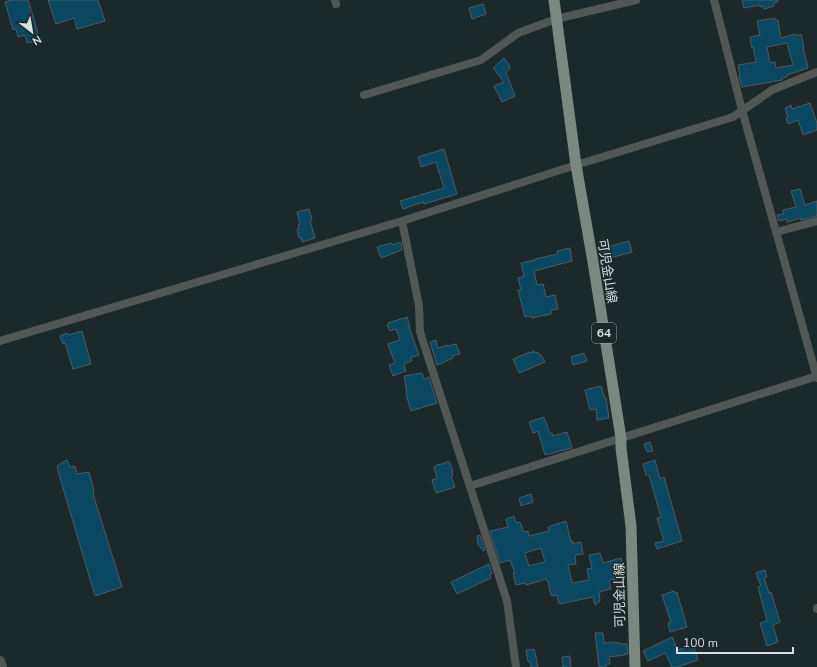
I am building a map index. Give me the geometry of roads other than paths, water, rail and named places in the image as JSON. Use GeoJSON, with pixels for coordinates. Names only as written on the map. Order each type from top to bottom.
{"type":"FeatureCollection","features":[{"type":"Feature","properties":{"kind":"main road","name":"可児金山線"},"geometry":{"type":"LineString","coordinates":[[554,0],[576,165],[621,438],[631,526],[635,667]]}},
{"type":"Feature","properties":{"kind":"street"},"geometry":{"type":"LineString","coordinates":[[364,95],[481,60],[518,33],[556,19],[636,0]]}},
{"type":"Feature","properties":{"kind":"street"},"geometry":{"type":"LineString","coordinates":[[470,486],[602,443],[817,377],[742,110],[714,0]]}},
{"type":"Feature","properties":{"kind":"street"},"geometry":{"type":"LineString","coordinates":[[0,341],[402,221],[576,165],[734,117],[772,90],[817,72]]}},
{"type":"Feature","properties":{"kind":"street"},"geometry":{"type":"LineString","coordinates":[[402,221],[419,306],[420,332],[507,601],[516,667]]}},
{"type":"Feature","properties":{"kind":"street"},"geometry":{"type":"LineString","coordinates":[[776,232],[817,221]]}},
{"type":"Feature","properties":{"kind":"street"},"geometry":{"type":"LineString","coordinates":[[0,661],[2,667]]}}]}
